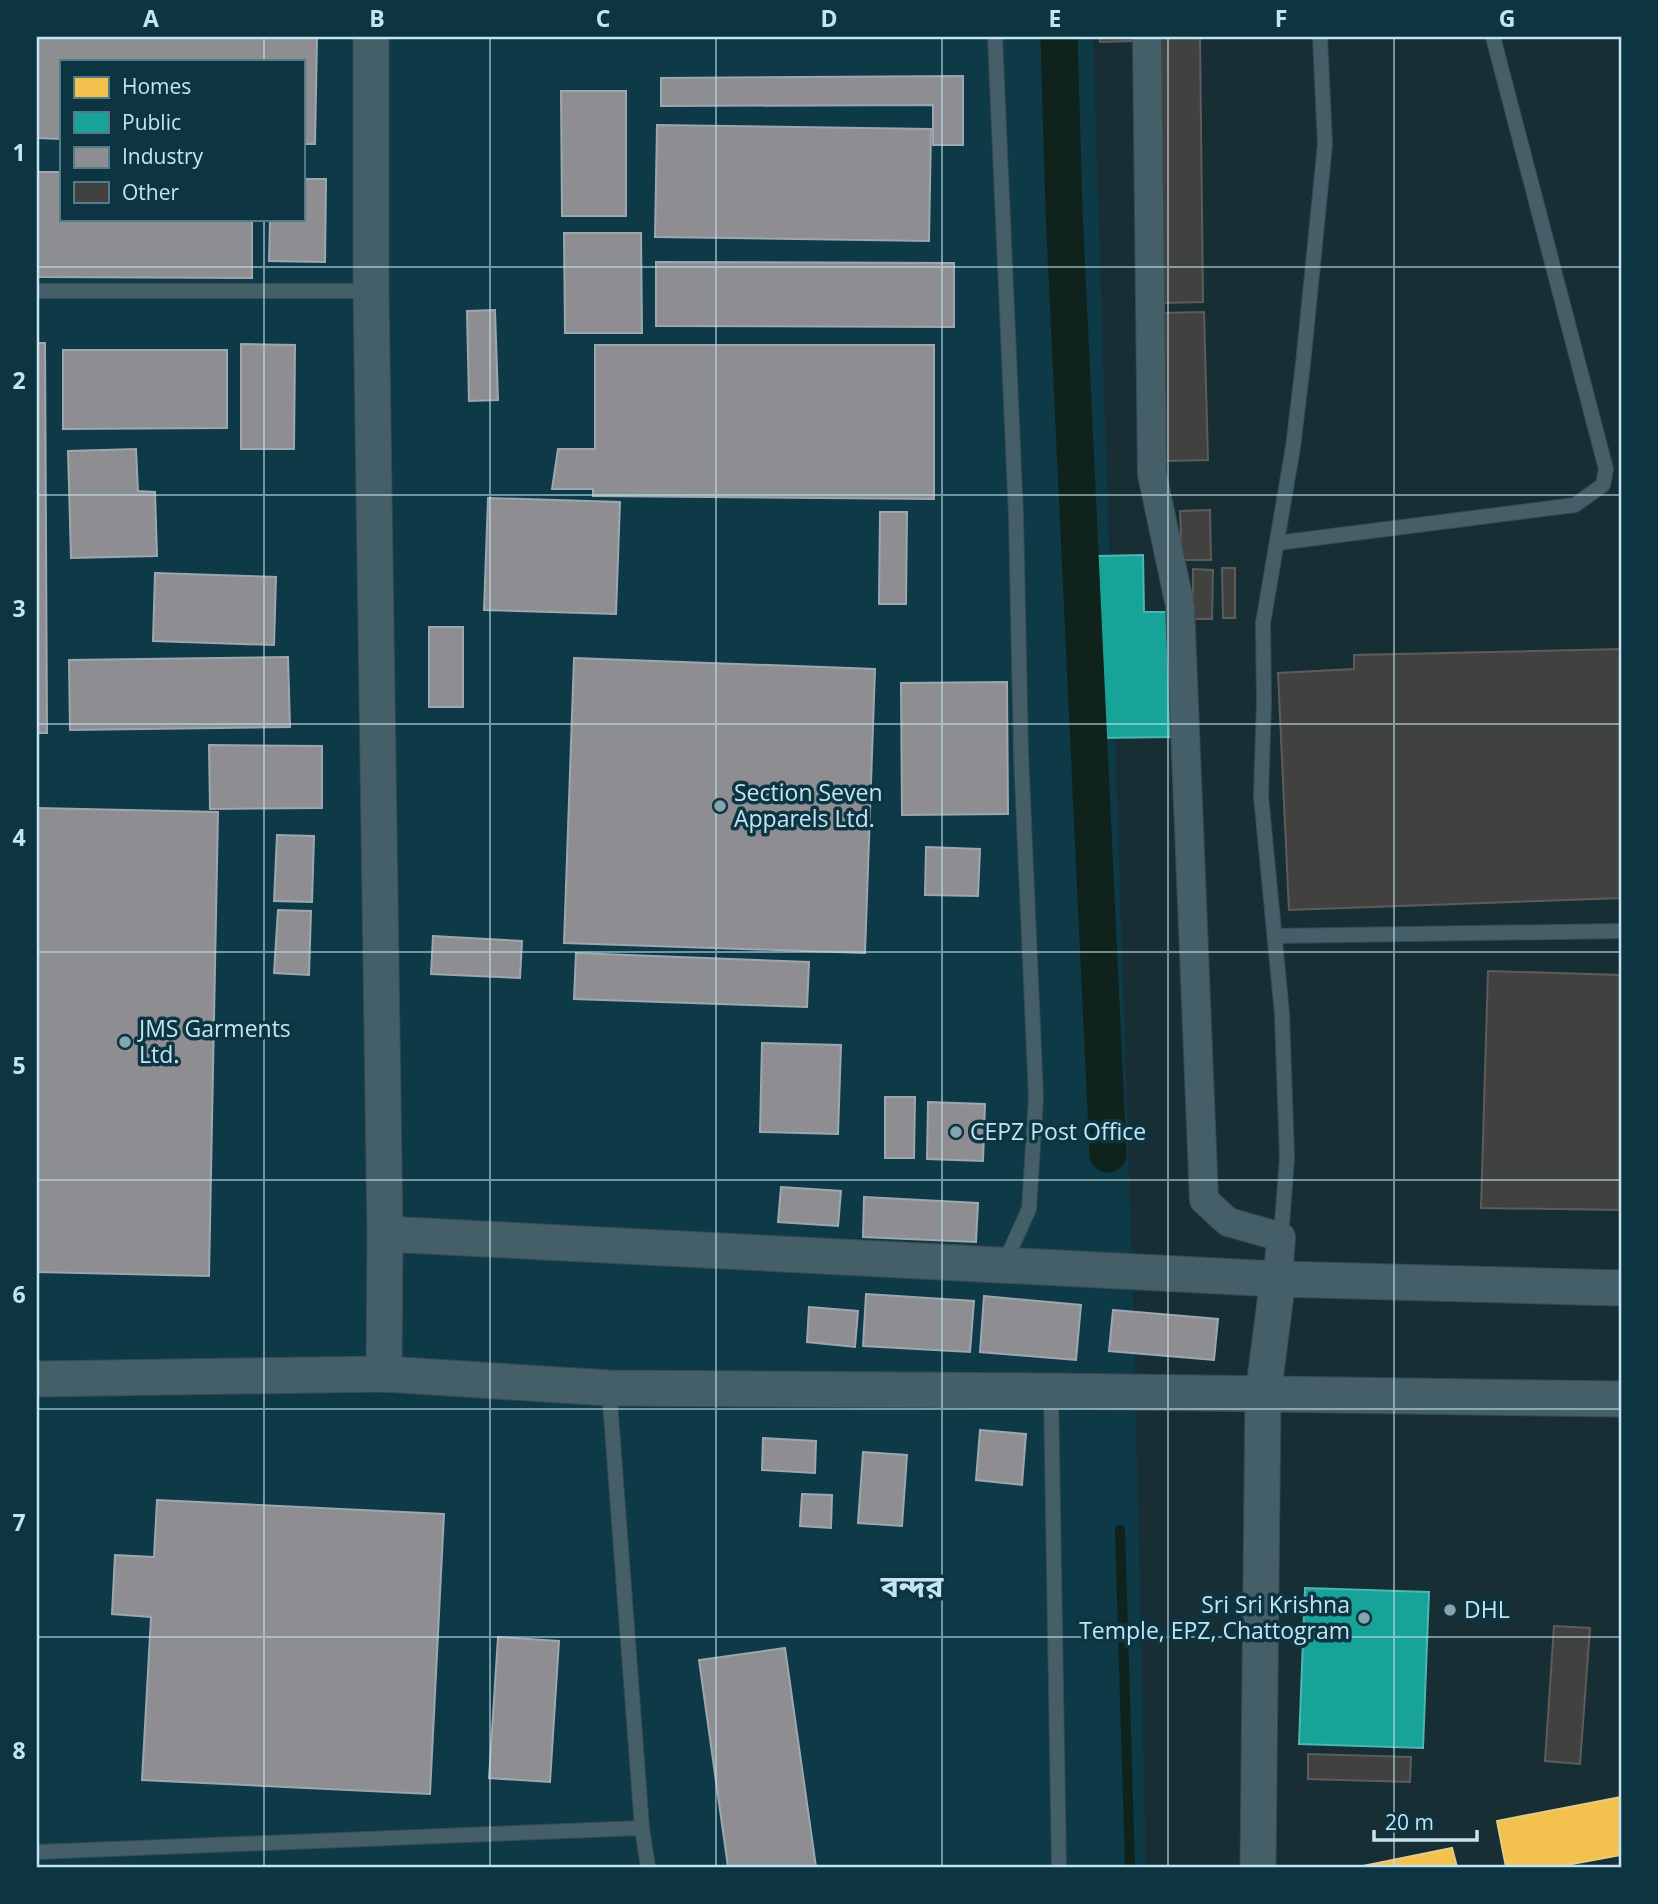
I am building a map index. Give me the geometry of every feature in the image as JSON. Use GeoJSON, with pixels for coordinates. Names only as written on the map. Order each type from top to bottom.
{"type":"FeatureCollection","features":[{"type":"Feature","properties":{"kind":"street"},"geometry":{"type":"LineString","coordinates":[[371,37],[371,291],[385,1234],[384,1374]]}},
{"type":"Feature","properties":{"kind":"street"},"geometry":{"type":"LineString","coordinates":[[1147,37],[1152,474],[1180,606],[1205,1200],[1228,1222],[1281,1237],[1263,1395],[1258,1867]]}},
{"type":"Feature","properties":{"kind":"street"},"geometry":{"type":"LineString","coordinates":[[385,1234],[1278,1279],[1621,1288]]}},
{"type":"Feature","properties":{"kind":"street"},"geometry":{"type":"LineString","coordinates":[[37,1380],[384,1374],[609,1388],[1621,1399]]}},
{"type":"Feature","properties":{"kind":"lane"},"geometry":{"type":"LineString","coordinates":[[995,37],[1016,502],[1021,754],[1036,1097],[1029,1209],[1003,1265]]}},
{"type":"Feature","properties":{"kind":"lane"},"geometry":{"type":"LineString","coordinates":[[1281,1237],[1287,1157],[1282,1014],[1261,796],[1263,623],[1293,447],[1325,144],[1320,37]]}},
{"type":"Feature","properties":{"kind":"lane"},"geometry":{"type":"LineString","coordinates":[[1277,543],[1575,505],[1603,485],[1606,468],[1493,37]]}},
{"type":"Feature","properties":{"kind":"lane"},"geometry":{"type":"LineString","coordinates":[[37,291],[371,291]]}},
{"type":"Feature","properties":{"kind":"lane"},"geometry":{"type":"LineString","coordinates":[[1275,936],[1621,931]]}},
{"type":"Feature","properties":{"kind":"lane"},"geometry":{"type":"LineString","coordinates":[[609,1388],[642,1828],[648,1867]]}},
{"type":"Feature","properties":{"kind":"lane"},"geometry":{"type":"LineString","coordinates":[[1051,1391],[1059,1867]]}},
{"type":"Feature","properties":{"kind":"lane"},"geometry":{"type":"LineString","coordinates":[[37,1852],[642,1828]]}},
{"type":"Feature","properties":{"kind":"shaded area"},"geometry":{"type":"Polygon","coordinates":[[[37,37],[1093,37],[1135,1364],[1146,1867],[37,1867],[37,37]]]}},
{"type":"Feature","properties":{"kind":"building: Homes"},"geometry":{"type":"Polygon","coordinates":[[[1621,1797],[1621,1855],[1556,1867],[1506,1867],[1497,1821],[1621,1797]]]}},
{"type":"Feature","properties":{"kind":"building: Homes"},"geometry":{"type":"Polygon","coordinates":[[[1452,1848],[1457,1867],[1358,1867],[1452,1848]]]}},
{"type":"Feature","properties":{"kind":"building: Public"},"geometry":{"type":"Polygon","coordinates":[[[1143,555],[1144,612],[1169,612],[1171,737],[1098,738],[1096,556],[1143,555]]]}},
{"type":"Feature","properties":{"kind":"building: Public"},"geometry":{"type":"Polygon","coordinates":[[[1305,1588],[1429,1592],[1423,1748],[1299,1744],[1305,1588]]]}},
{"type":"Feature","properties":{"kind":"building: Industry"},"geometry":{"type":"Polygon","coordinates":[[[37,37],[317,37],[315,144],[304,144],[304,60],[60,60],[60,139],[37,138],[37,37]]]}},
{"type":"Feature","properties":{"kind":"building: Industry"},"geometry":{"type":"Polygon","coordinates":[[[963,76],[963,145],[933,145],[933,105],[661,106],[661,78],[963,76]]]}},
{"type":"Feature","properties":{"kind":"building: Industry"},"geometry":{"type":"Polygon","coordinates":[[[561,91],[626,91],[626,216],[562,216],[561,91]]]}},
{"type":"Feature","properties":{"kind":"building: Industry"},"geometry":{"type":"Polygon","coordinates":[[[657,125],[931,129],[929,241],[655,237],[657,125]]]}},
{"type":"Feature","properties":{"kind":"building: Industry"},"geometry":{"type":"Polygon","coordinates":[[[37,172],[60,172],[60,220],[252,220],[252,278],[37,277],[37,172]]]}},
{"type":"Feature","properties":{"kind":"building: Industry"},"geometry":{"type":"Polygon","coordinates":[[[304,179],[326,179],[325,262],[269,261],[270,220],[304,220],[304,179]]]}},
{"type":"Feature","properties":{"kind":"building: Industry"},"geometry":{"type":"Polygon","coordinates":[[[564,233],[641,233],[642,333],[565,333],[564,233]]]}},
{"type":"Feature","properties":{"kind":"building: Industry"},"geometry":{"type":"Polygon","coordinates":[[[656,262],[954,263],[954,327],[656,326],[656,262]]]}},
{"type":"Feature","properties":{"kind":"building: Industry"},"geometry":{"type":"Polygon","coordinates":[[[495,310],[498,400],[469,401],[467,311],[495,310]]]}},
{"type":"Feature","properties":{"kind":"building: Industry"},"geometry":{"type":"Polygon","coordinates":[[[37,343],[45,343],[47,733],[37,733],[37,343]]]}},
{"type":"Feature","properties":{"kind":"building: Industry"},"geometry":{"type":"Polygon","coordinates":[[[241,344],[295,345],[294,449],[241,449],[241,344]]]}},
{"type":"Feature","properties":{"kind":"building: Industry"},"geometry":{"type":"Polygon","coordinates":[[[595,345],[934,345],[934,499],[593,496],[593,489],[552,489],[558,449],[595,449],[595,345]]]}},
{"type":"Feature","properties":{"kind":"building: Industry"},"geometry":{"type":"Polygon","coordinates":[[[63,350],[227,350],[227,428],[63,429],[63,350]]]}},
{"type":"Feature","properties":{"kind":"building: Industry"},"geometry":{"type":"Polygon","coordinates":[[[136,449],[138,491],[155,492],[157,556],[71,558],[68,451],[136,449]]]}},
{"type":"Feature","properties":{"kind":"building: Industry"},"geometry":{"type":"Polygon","coordinates":[[[488,498],[620,502],[616,614],[484,610],[488,498]]]}},
{"type":"Feature","properties":{"kind":"building: Industry"},"geometry":{"type":"Polygon","coordinates":[[[880,512],[907,512],[906,604],[879,604],[880,512]]]}},
{"type":"Feature","properties":{"kind":"building: Industry"},"geometry":{"type":"Polygon","coordinates":[[[155,573],[276,577],[274,645],[153,641],[155,573]]]}},
{"type":"Feature","properties":{"kind":"building: Industry"},"geometry":{"type":"Polygon","coordinates":[[[429,627],[463,627],[463,707],[429,707],[429,627]]]}},
{"type":"Feature","properties":{"kind":"building: Industry"},"geometry":{"type":"Polygon","coordinates":[[[288,657],[290,727],[70,730],[69,660],[288,657]]]}},
{"type":"Feature","properties":{"kind":"building: Industry","name":"Section Seven Apparels Ltd."},"geometry":{"type":"Polygon","coordinates":[[[574,658],[875,669],[865,953],[564,943],[574,658]]]}},
{"type":"Feature","properties":{"kind":"building: Industry"},"geometry":{"type":"Polygon","coordinates":[[[1007,682],[1008,814],[902,815],[901,683],[1007,682]]]}},
{"type":"Feature","properties":{"kind":"building: Industry"},"geometry":{"type":"Polygon","coordinates":[[[209,745],[322,746],[322,808],[210,809],[209,745]]]}},
{"type":"Feature","properties":{"kind":"building: Industry","name":"JMS Garments Ltd."},"geometry":{"type":"Polygon","coordinates":[[[37,808],[218,812],[209,1276],[37,1272],[37,808]]]}},
{"type":"Feature","properties":{"kind":"building: Industry"},"geometry":{"type":"Polygon","coordinates":[[[277,835],[314,836],[312,902],[274,901],[277,835]]]}},
{"type":"Feature","properties":{"kind":"building: Industry"},"geometry":{"type":"Polygon","coordinates":[[[926,847],[980,849],[978,896],[925,895],[926,847]]]}},
{"type":"Feature","properties":{"kind":"building: Industry"},"geometry":{"type":"Polygon","coordinates":[[[278,910],[311,911],[309,975],[274,973],[278,910]]]}},
{"type":"Feature","properties":{"kind":"building: Industry"},"geometry":{"type":"Polygon","coordinates":[[[433,936],[522,941],[520,978],[431,974],[433,936]]]}},
{"type":"Feature","properties":{"kind":"building: Industry"},"geometry":{"type":"Polygon","coordinates":[[[576,953],[809,962],[807,1007],[574,999],[576,953]]]}},
{"type":"Feature","properties":{"kind":"building: Industry"},"geometry":{"type":"Polygon","coordinates":[[[762,1043],[841,1045],[838,1134],[760,1132],[762,1043]]]}},
{"type":"Feature","properties":{"kind":"building: Industry"},"geometry":{"type":"Polygon","coordinates":[[[885,1097],[915,1097],[914,1158],[885,1158],[885,1097]]]}},
{"type":"Feature","properties":{"kind":"building: Industry","name":"CEPZ Post Office"},"geometry":{"type":"Polygon","coordinates":[[[928,1102],[985,1104],[983,1161],[927,1159],[928,1102]]]}},
{"type":"Feature","properties":{"kind":"building: Industry"},"geometry":{"type":"Polygon","coordinates":[[[781,1187],[841,1191],[838,1226],[778,1222],[781,1187]]]}},
{"type":"Feature","properties":{"kind":"building: Industry"},"geometry":{"type":"Polygon","coordinates":[[[864,1197],[978,1203],[976,1242],[863,1237],[864,1197]]]}},
{"type":"Feature","properties":{"kind":"building: Industry"},"geometry":{"type":"Polygon","coordinates":[[[866,1294],[974,1301],[970,1352],[863,1346],[866,1294]]]}},
{"type":"Feature","properties":{"kind":"building: Industry"},"geometry":{"type":"Polygon","coordinates":[[[984,1296],[1081,1305],[1076,1360],[980,1352],[984,1296]]]}},
{"type":"Feature","properties":{"kind":"building: Industry"},"geometry":{"type":"Polygon","coordinates":[[[809,1307],[858,1311],[855,1347],[807,1342],[809,1307]]]}},
{"type":"Feature","properties":{"kind":"building: Industry"},"geometry":{"type":"Polygon","coordinates":[[[1113,1310],[1218,1319],[1214,1360],[1109,1351],[1113,1310]]]}},
{"type":"Feature","properties":{"kind":"building: Industry"},"geometry":{"type":"Polygon","coordinates":[[[980,1430],[1026,1434],[1022,1485],[976,1480],[980,1430]]]}},
{"type":"Feature","properties":{"kind":"building: Industry"},"geometry":{"type":"Polygon","coordinates":[[[763,1438],[816,1441],[815,1473],[762,1470],[763,1438]]]}},
{"type":"Feature","properties":{"kind":"building: Industry"},"geometry":{"type":"Polygon","coordinates":[[[863,1452],[907,1455],[902,1526],[858,1523],[863,1452]]]}},
{"type":"Feature","properties":{"kind":"building: Industry"},"geometry":{"type":"Polygon","coordinates":[[[802,1494],[832,1495],[831,1528],[800,1526],[802,1494]]]}},
{"type":"Feature","properties":{"kind":"building: Industry"},"geometry":{"type":"Polygon","coordinates":[[[157,1500],[444,1514],[430,1794],[142,1780],[151,1617],[112,1614],[115,1555],[154,1557],[157,1500]]]}},
{"type":"Feature","properties":{"kind":"building: Industry"},"geometry":{"type":"Polygon","coordinates":[[[498,1637],[559,1641],[550,1782],[489,1778],[498,1637]]]}},
{"type":"Feature","properties":{"kind":"building: Industry"},"geometry":{"type":"Polygon","coordinates":[[[785,1648],[816,1867],[728,1867],[699,1660],[785,1648]]]}},
{"type":"Feature","properties":{"kind":"building: Other"},"geometry":{"type":"Polygon","coordinates":[[[1100,37],[1134,37],[1134,41],[1100,42],[1100,37]]]}},
{"type":"Feature","properties":{"kind":"building: Other"},"geometry":{"type":"Polygon","coordinates":[[[1158,37],[1200,37],[1203,302],[1161,303],[1158,37]]]}},
{"type":"Feature","properties":{"kind":"building: Other"},"geometry":{"type":"Polygon","coordinates":[[[1204,312],[1208,460],[1165,461],[1161,313],[1204,312]]]}},
{"type":"Feature","properties":{"kind":"building: Other"},"geometry":{"type":"Polygon","coordinates":[[[1210,510],[1211,560],[1182,560],[1180,511],[1210,510]]]}},
{"type":"Feature","properties":{"kind":"building: Other"},"geometry":{"type":"Polygon","coordinates":[[[1222,568],[1235,568],[1235,618],[1223,618],[1222,568]]]}},
{"type":"Feature","properties":{"kind":"building: Other"},"geometry":{"type":"Polygon","coordinates":[[[1193,569],[1213,570],[1212,619],[1193,619],[1193,569]]]}},
{"type":"Feature","properties":{"kind":"building: Other"},"geometry":{"type":"Polygon","coordinates":[[[1621,649],[1621,898],[1289,910],[1278,673],[1354,669],[1354,655],[1621,649]]]}},
{"type":"Feature","properties":{"kind":"building: Other"},"geometry":{"type":"Polygon","coordinates":[[[1488,971],[1621,975],[1621,1210],[1481,1208],[1488,971]]]}},
{"type":"Feature","properties":{"kind":"building: Other"},"geometry":{"type":"Polygon","coordinates":[[[1554,1626],[1590,1628],[1580,1764],[1545,1761],[1554,1626]]]}},
{"type":"Feature","properties":{"kind":"building: Other"},"geometry":{"type":"Polygon","coordinates":[[[1308,1754],[1411,1757],[1410,1782],[1308,1779],[1308,1754]]]}},
{"type":"Feature","properties":{"kind":"waterway"},"geometry":{"type":"LineString","coordinates":[[1059,37],[1064,210],[1108,1154]]}},
{"type":"Feature","properties":{"kind":"waterway"},"geometry":{"type":"LineString","coordinates":[[1120,1530],[1130,1867]]}},
{"type":"Feature","properties":{"kind":"place","name":"Section Seven Apparels Ltd."},"geometry":{"type":"Point","coordinates":[720,806]}},
{"type":"Feature","properties":{"kind":"place","name":"JMS Garments Ltd."},"geometry":{"type":"Point","coordinates":[125,1042]}},
{"type":"Feature","properties":{"kind":"place","name":"CEPZ Post Office"},"geometry":{"type":"Point","coordinates":[956,1132]}},
{"type":"Feature","properties":{"kind":"place","name":"DHL"},"geometry":{"type":"Point","coordinates":[1450,1610]}},
{"type":"Feature","properties":{"kind":"place","name":"Sri Sri Krishna Temple, EPZ, Chattogram"},"geometry":{"type":"Point","coordinates":[1364,1618]}},
{"type":"Feature","properties":{"kind":"district","name":"বন্দর"},"geometry":{"type":"Point","coordinates":[912,1587]}}]}
